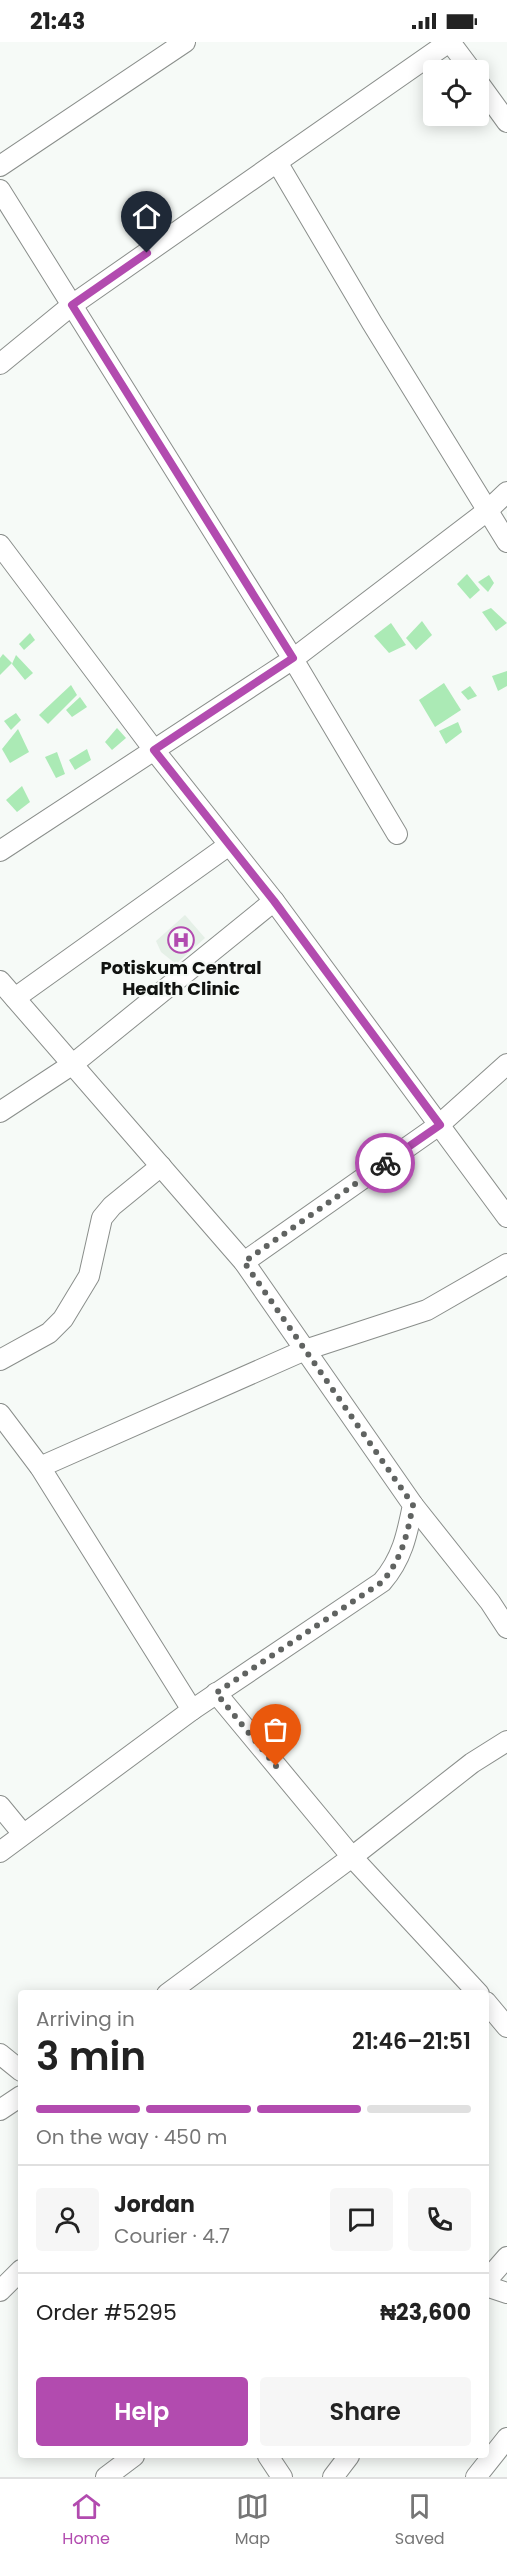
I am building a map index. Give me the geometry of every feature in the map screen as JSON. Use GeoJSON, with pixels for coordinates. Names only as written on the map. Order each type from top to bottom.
{"type":"FeatureCollection","features":[{"type":"Feature","properties":{"kind":"street"},"geometry":{"type":"LineString","coordinates":[[0,166],[185,42]]}},
{"type":"Feature","properties":{"kind":"street"},"geometry":{"type":"LineString","coordinates":[[0,364],[72,305],[450,42],[464,60]]}},
{"type":"Feature","properties":{"kind":"street"},"geometry":{"type":"LineString","coordinates":[[489,97],[507,122]]}},
{"type":"Feature","properties":{"kind":"street"},"geometry":{"type":"LineString","coordinates":[[277,162],[507,542]]}},
{"type":"Feature","properties":{"kind":"street"},"geometry":{"type":"LineString","coordinates":[[0,190],[293,658],[397,834]]}},
{"type":"Feature","properties":{"kind":"street"},"geometry":{"type":"LineString","coordinates":[[0,851],[293,658],[487,511],[507,492]]}},
{"type":"Feature","properties":{"kind":"street"},"geometry":{"type":"LineString","coordinates":[[0,545],[154,750],[274,901],[507,1217]]}},
{"type":"Feature","properties":{"kind":"street"},"geometry":{"type":"LineString","coordinates":[[15,998],[229,845]]}},
{"type":"Feature","properties":{"kind":"street"},"geometry":{"type":"LineString","coordinates":[[0,1112],[73,1064],[274,901]]}},
{"type":"Feature","properties":{"kind":"street"},"geometry":{"type":"LineString","coordinates":[[0,981],[244,1262],[413,1505],[490,1602],[507,1629]]}},
{"type":"Feature","properties":{"kind":"street"},"geometry":{"type":"LineString","coordinates":[[244,1262],[440,1125],[507,1064]]}},
{"type":"Feature","properties":{"kind":"street"},"geometry":{"type":"LineString","coordinates":[[0,1360],[49,1333],[63,1319],[89,1276],[102,1218],[112,1206],[161,1166]]}},
{"type":"Feature","properties":{"kind":"street"},"geometry":{"type":"LineString","coordinates":[[39,1467],[305,1350],[427,1310],[507,1264]]}},
{"type":"Feature","properties":{"kind":"street"},"geometry":{"type":"LineString","coordinates":[[0,1414],[39,1467],[192,1710]]}},
{"type":"Feature","properties":{"kind":"street"},"geometry":{"type":"LineString","coordinates":[[0,1852],[216,1693],[382,1582],[394,1568],[405,1544],[413,1505]]}},
{"type":"Feature","properties":{"kind":"street"},"geometry":{"type":"LineString","coordinates":[[216,1693],[352,1857],[475,1990]]}},
{"type":"Feature","properties":{"kind":"street"},"geometry":{"type":"LineString","coordinates":[[172,1990],[352,1857],[472,1763],[507,1741]]}},
{"type":"Feature","properties":{"kind":"street"},"geometry":{"type":"LineString","coordinates":[[0,1806],[23,1834]]}},
{"type":"Feature","properties":{"kind":"street"},"geometry":{"type":"LineString","coordinates":[[489,2006],[507,2027]]}},
{"type":"Feature","properties":{"kind":"street"},"geometry":{"type":"LineString","coordinates":[[0,2054],[18,2069]]}},
{"type":"Feature","properties":{"kind":"street"},"geometry":{"type":"LineString","coordinates":[[0,2110],[18,2098]]}},
{"type":"Feature","properties":{"kind":"street"},"geometry":{"type":"LineString","coordinates":[[489,2278],[507,2257]]}},
{"type":"Feature","properties":{"kind":"street"},"geometry":{"type":"LineString","coordinates":[[0,2291],[18,2273]]}},
{"type":"Feature","properties":{"kind":"street"},"geometry":{"type":"LineString","coordinates":[[489,2287],[507,2294]]}},
{"type":"Feature","properties":{"kind":"street"},"geometry":{"type":"LineString","coordinates":[[484,2469],[507,2438]]}},
{"type":"Feature","properties":{"kind":"street"},"geometry":{"type":"LineString","coordinates":[[106,2477],[131,2458]]}},
{"type":"Feature","properties":{"kind":"street"},"geometry":{"type":"LineString","coordinates":[[269,2458],[282,2477]]}},
{"type":"Feature","properties":{"kind":"street"},"geometry":{"type":"LineString","coordinates":[[333,2477],[347,2458]]}},
{"type":"Feature","properties":{"kind":"shaded area","name":"Potiskum Central Health Clinic"},"geometry":{"type":"Polygon","coordinates":[[[185,915],[205,938],[176,964],[161,952],[156,941],[185,915]]]}},
{"type":"Feature","properties":{"kind":"building"},"geometry":{"type":"Polygon","coordinates":[[[467,574],[480,590],[470,599],[457,584],[467,574]]]}},
{"type":"Feature","properties":{"kind":"building"},"geometry":{"type":"Polygon","coordinates":[[[489,575],[494,583],[488,592],[478,582],[489,575]]]}},
{"type":"Feature","properties":{"kind":"building"},"geometry":{"type":"Polygon","coordinates":[[[491,608],[507,623],[496,631],[482,612],[491,608]]]}},
{"type":"Feature","properties":{"kind":"building"},"geometry":{"type":"Polygon","coordinates":[[[422,621],[432,635],[416,650],[406,638],[422,621]]]}},
{"type":"Feature","properties":{"kind":"building"},"geometry":{"type":"Polygon","coordinates":[[[391,623],[406,645],[389,653],[374,636],[391,623]]]}},
{"type":"Feature","properties":{"kind":"building"},"geometry":{"type":"Polygon","coordinates":[[[30,633],[35,640],[24,650],[19,644],[30,633]]]}},
{"type":"Feature","properties":{"kind":"building"},"geometry":{"type":"Polygon","coordinates":[[[3,654],[12,663],[0,675],[0,658],[3,654]]]}},
{"type":"Feature","properties":{"kind":"building"},"geometry":{"type":"Polygon","coordinates":[[[16,655],[33,673],[25,680],[12,664],[16,655]]]}},
{"type":"Feature","properties":{"kind":"building"},"geometry":{"type":"Polygon","coordinates":[[[507,671],[507,686],[498,691],[492,676],[507,671]]]}},
{"type":"Feature","properties":{"kind":"building"},"geometry":{"type":"Polygon","coordinates":[[[444,683],[461,710],[435,727],[419,700],[444,683]]]}},
{"type":"Feature","properties":{"kind":"building"},"geometry":{"type":"Polygon","coordinates":[[[71,685],[77,695],[48,724],[39,715],[71,685]]]}},
{"type":"Feature","properties":{"kind":"building"},"geometry":{"type":"Polygon","coordinates":[[[470,686],[477,696],[468,700],[461,692],[470,686]]]}},
{"type":"Feature","properties":{"kind":"building"},"geometry":{"type":"Polygon","coordinates":[[[80,697],[87,707],[72,717],[66,710],[80,697]]]}},
{"type":"Feature","properties":{"kind":"building"},"geometry":{"type":"Polygon","coordinates":[[[16,713],[21,720],[11,730],[4,721],[16,713]]]}},
{"type":"Feature","properties":{"kind":"building"},"geometry":{"type":"Polygon","coordinates":[[[458,722],[462,732],[446,744],[439,731],[458,722]]]}},
{"type":"Feature","properties":{"kind":"building"},"geometry":{"type":"Polygon","coordinates":[[[117,728],[126,738],[112,750],[105,742],[117,728]]]}},
{"type":"Feature","properties":{"kind":"building"},"geometry":{"type":"Polygon","coordinates":[[[18,729],[29,752],[10,763],[2,749],[18,729]]]}},
{"type":"Feature","properties":{"kind":"building"},"geometry":{"type":"Polygon","coordinates":[[[87,749],[91,760],[75,770],[69,760],[87,749]]]}},
{"type":"Feature","properties":{"kind":"building"},"geometry":{"type":"Polygon","coordinates":[[[57,752],[65,774],[56,778],[45,757],[57,752]]]}},
{"type":"Feature","properties":{"kind":"building"},"geometry":{"type":"Polygon","coordinates":[[[22,786],[30,802],[17,812],[6,800],[22,786]]]}},
{"type":"Feature","properties":{"kind":"way so far"},"geometry":{"type":"LineString","coordinates":[[276,1766],[216,1693],[382,1582],[394,1568],[405,1544],[413,1505],[244,1262],[385,1163]]}},
{"type":"Feature","properties":{"kind":"place","name":"Potiskum Central Health Clinic"},"geometry":{"type":"Point","coordinates":[181,940]}},
{"type":"Feature","properties":{"kind":"route"},"geometry":{"type":"LineString","coordinates":[[147,253],[72,305],[293,658],[154,750],[274,901],[440,1125],[385,1163]]}}]}
